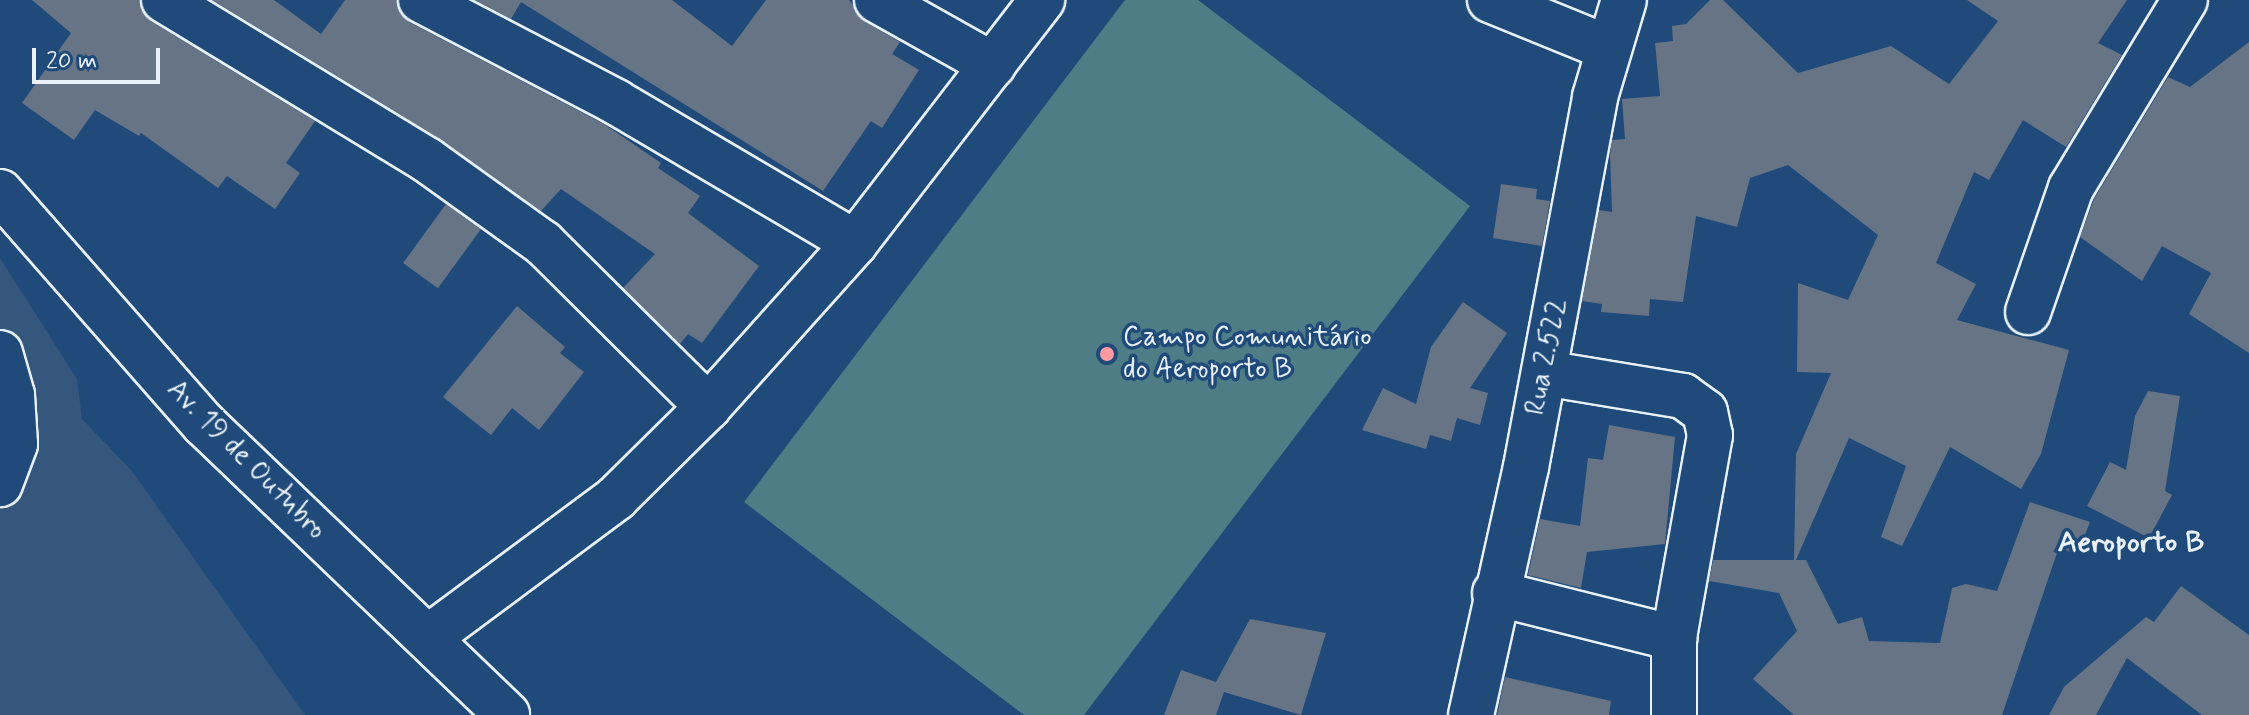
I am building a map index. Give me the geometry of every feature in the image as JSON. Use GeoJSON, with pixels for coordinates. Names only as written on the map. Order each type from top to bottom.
{"type":"FeatureCollection","features":[{"type":"Feature","properties":{"kind":"street"},"geometry":{"type":"LineString","coordinates":[[164,0],[427,160],[543,243],[708,407]]}},
{"type":"Feature","properties":{"kind":"street"},"geometry":{"type":"LineString","coordinates":[[421,0],[616,102],[855,243]]}},
{"type":"Feature","properties":{"kind":"street"},"geometry":{"type":"LineString","coordinates":[[877,0],[993,65]]}},
{"type":"Feature","properties":{"kind":"street"},"geometry":{"type":"LineString","coordinates":[[429,637],[616,498],[708,407],[855,243],[1042,0]]}},
{"type":"Feature","properties":{"kind":"street"},"geometry":{"type":"LineString","coordinates":[[1490,0],[1608,48]]}},
{"type":"Feature","properties":{"kind":"street","name":"Rua 2.522"},"geometry":{"type":"LineString","coordinates":[[1471,715],[1544,373],[1608,48],[1624,0]]}},
{"type":"Feature","properties":{"kind":"street"},"geometry":{"type":"LineString","coordinates":[[2028,312],[2071,188],[2185,0]]}},
{"type":"Feature","properties":{"kind":"street","name":"Av. 19 de Outubro"},"geometry":{"type":"LineString","coordinates":[[0,192],[204,424],[507,715]]}},
{"type":"Feature","properties":{"kind":"street"},"geometry":{"type":"LineString","coordinates":[[0,353],[12,395],[15,444],[0,484]]}},
{"type":"Feature","properties":{"kind":"street"},"geometry":{"type":"LineString","coordinates":[[1544,373],[1683,396],[1705,412],[1710,435],[1674,638],[1674,715]]}},
{"type":"Feature","properties":{"kind":"street"},"geometry":{"type":"LineString","coordinates":[[1495,593],[1674,638]]}},
{"type":"Feature","properties":{"kind":"shaded area"},"geometry":{"type":"Polygon","coordinates":[[[0,258],[77,379],[82,419],[132,471],[305,715],[0,715],[0,258]]]}},
{"type":"Feature","properties":{"kind":"green space","name":"Campo Comunitário do Aeroporto B"},"geometry":{"type":"Polygon","coordinates":[[[1125,0],[1198,0],[1470,206],[1084,715],[1024,715],[744,502],[1125,0]]]}},
{"type":"Feature","properties":{"kind":"building"},"geometry":{"type":"Polygon","coordinates":[[[32,0],[139,0],[151,21],[315,121],[286,163],[300,173],[275,209],[227,176],[218,188],[141,133],[139,136],[95,110],[74,140],[22,103],[71,33],[32,0]]]}},
{"type":"Feature","properties":{"kind":"building"},"geometry":{"type":"Polygon","coordinates":[[[212,0],[274,0],[321,34],[345,0],[396,0],[409,22],[604,124],[661,163],[658,168],[700,196],[688,213],[759,266],[702,343],[688,334],[680,344],[623,288],[655,254],[561,189],[541,211],[440,139],[212,0]]]}},
{"type":"Feature","properties":{"kind":"building"},"geometry":{"type":"Polygon","coordinates":[[[475,0],[672,0],[732,46],[766,0],[849,0],[864,21],[900,42],[892,54],[919,70],[882,128],[871,121],[823,191],[521,2],[511,19],[475,0]]]}},
{"type":"Feature","properties":{"kind":"building"},"geometry":{"type":"Polygon","coordinates":[[[1710,0],[1723,0],[1798,73],[1891,46],[1949,84],[1998,21],[1967,0],[2127,0],[2098,43],[2122,55],[2066,147],[2023,120],[1989,180],[1974,172],[1936,263],[1976,284],[1957,320],[2069,350],[2041,454],[2021,489],[1950,447],[1902,546],[1881,537],[1906,466],[1849,438],[1796,560],[1806,560],[1838,624],[1862,617],[1869,641],[1940,643],[1952,588],[1966,584],[1997,591],[2030,502],[2090,522],[2077,555],[2059,547],[2002,715],[1794,715],[1753,679],[1797,631],[1779,593],[1709,581],[1713,560],[1794,560],[1796,454],[1831,373],[1797,372],[1798,283],[1848,300],[1878,235],[1788,165],[1750,178],[1737,227],[1696,216],[1683,302],[1650,299],[1649,316],[1601,312],[1602,304],[1582,301],[1599,210],[1612,212],[1610,155],[1612,140],[1625,139],[1622,99],[1660,96],[1655,43],[1673,41],[1672,26],[1686,24],[1710,0]]]}},
{"type":"Feature","properties":{"kind":"building"},"geometry":{"type":"Polygon","coordinates":[[[2249,42],[2249,353],[2189,314],[2211,273],[2162,246],[2142,281],[2080,237],[2094,199],[2168,77],[2190,87],[2249,42]]]}},
{"type":"Feature","properties":{"kind":"building"},"geometry":{"type":"Polygon","coordinates":[[[1501,184],[1537,189],[1536,199],[1550,201],[1542,246],[1493,238],[1501,184]]]}},
{"type":"Feature","properties":{"kind":"building"},"geometry":{"type":"Polygon","coordinates":[[[446,204],[481,229],[438,288],[403,263],[446,204]]]}},
{"type":"Feature","properties":{"kind":"building"},"geometry":{"type":"Polygon","coordinates":[[[1463,302],[1507,333],[1470,388],[1488,393],[1480,425],[1457,418],[1451,441],[1430,435],[1426,449],[1362,430],[1383,388],[1416,404],[1431,347],[1463,302]]]}},
{"type":"Feature","properties":{"kind":"building"},"geometry":{"type":"Polygon","coordinates":[[[517,306],[565,347],[560,353],[584,372],[539,430],[512,408],[491,435],[443,397],[517,306]]]}},
{"type":"Feature","properties":{"kind":"building"},"geometry":{"type":"Polygon","coordinates":[[[2148,391],[2180,396],[2165,491],[2172,495],[2149,538],[2087,506],[2110,462],[2126,470],[2135,416],[2148,391]]]}},
{"type":"Feature","properties":{"kind":"building"},"geometry":{"type":"Polygon","coordinates":[[[1609,425],[1675,437],[1665,544],[1587,552],[1581,588],[1528,575],[1540,519],[1580,526],[1588,458],[1603,460],[1609,425]]]}},
{"type":"Feature","properties":{"kind":"building"},"geometry":{"type":"Polygon","coordinates":[[[2181,586],[2249,635],[2249,715],[2202,715],[2127,658],[2096,715],[2049,715],[2064,687],[2146,617],[2154,622],[2181,586]]]}},
{"type":"Feature","properties":{"kind":"building"},"geometry":{"type":"Polygon","coordinates":[[[1250,619],[1326,633],[1301,715],[1224,692],[1216,715],[1164,715],[1181,670],[1216,682],[1250,619]]]}},
{"type":"Feature","properties":{"kind":"building"},"geometry":{"type":"Polygon","coordinates":[[[1505,677],[1611,701],[1609,715],[1497,715],[1505,677]]]}},
{"type":"Feature","properties":{"kind":"place","name":"Campo Comunitário do Aeroporto B"},"geometry":{"type":"Point","coordinates":[1107,354]}},
{"type":"Feature","properties":{"kind":"district","name":"Aeroporto B"},"geometry":{"type":"Point","coordinates":[2131,543]}}]}
